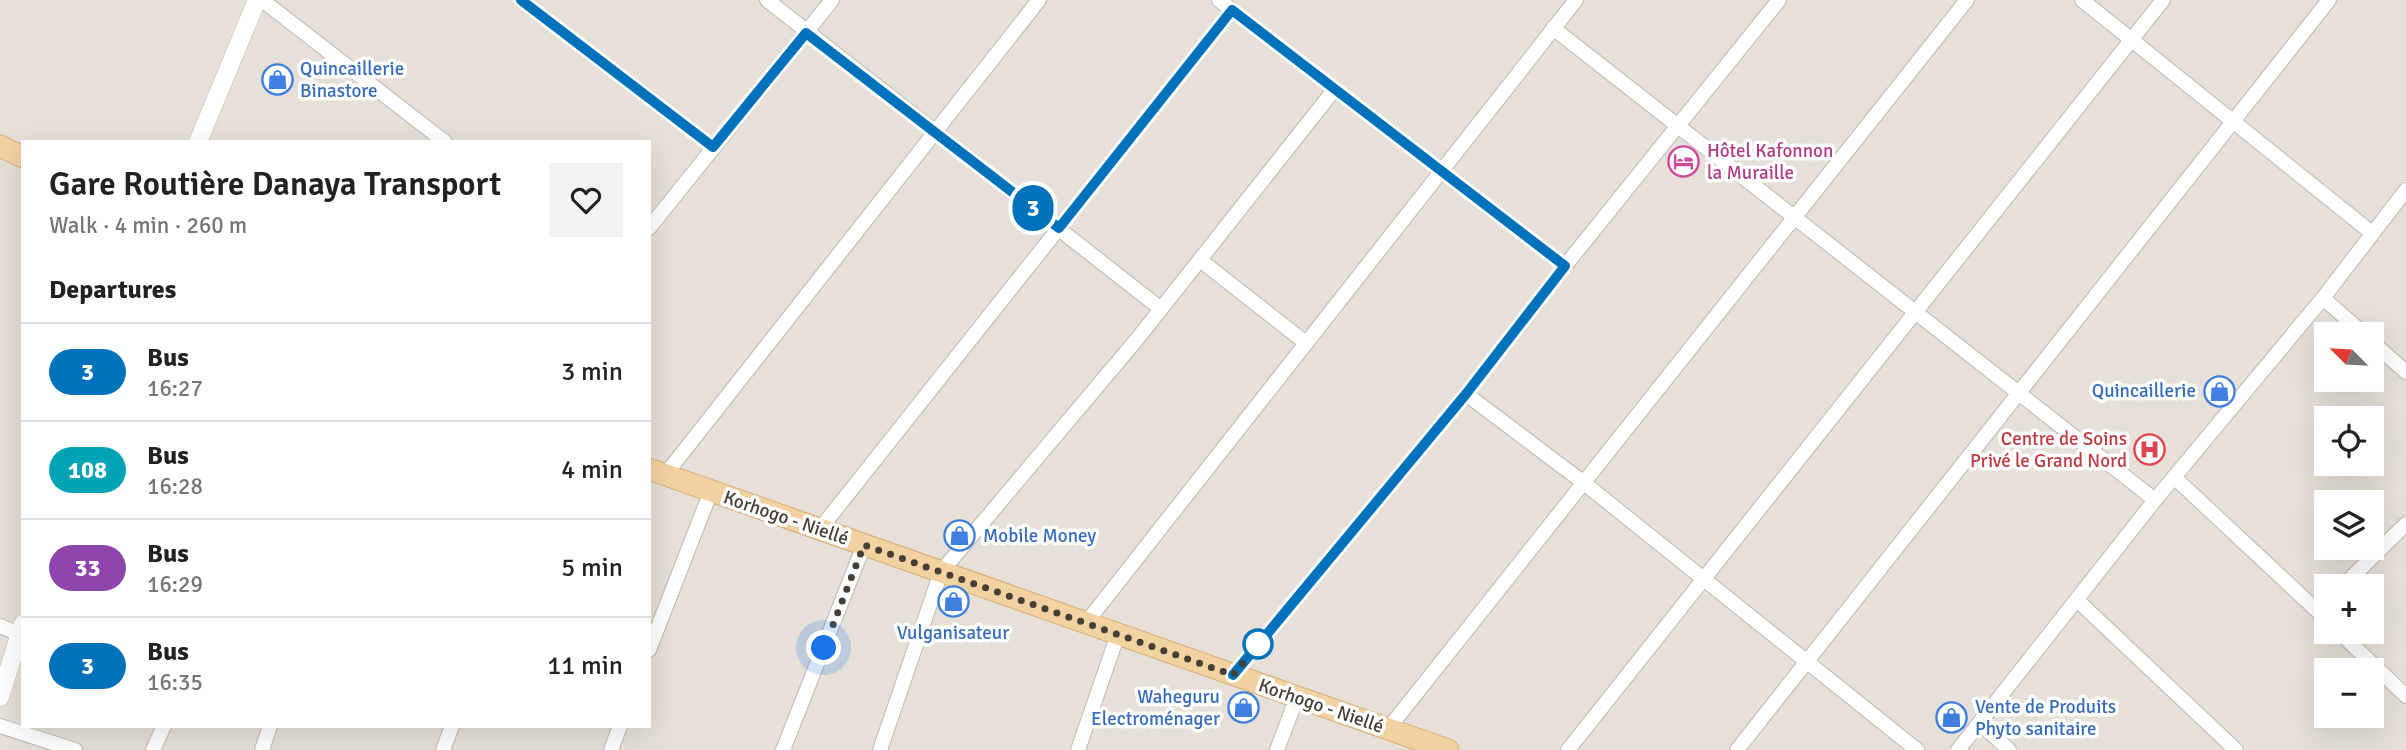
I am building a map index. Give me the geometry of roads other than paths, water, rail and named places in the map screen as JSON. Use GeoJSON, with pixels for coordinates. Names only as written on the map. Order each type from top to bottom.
{"type":"FeatureCollection","features":[{"type":"Feature","properties":{"kind":"main road"},"geometry":{"type":"LineString","coordinates":[[0,146],[21,156]]}},
{"type":"Feature","properties":{"kind":"main road","name":"Korhogo - Niellé"},"geometry":{"type":"LineString","coordinates":[[657,472],[1441,749]]}},
{"type":"Feature","properties":{"kind":"street"},"geometry":{"type":"LineString","coordinates":[[199,140],[260,0],[442,140]]}},
{"type":"Feature","properties":{"kind":"street"},"geometry":{"type":"LineString","coordinates":[[521,0],[713,147]]}},
{"type":"Feature","properties":{"kind":"street"},"geometry":{"type":"LineString","coordinates":[[766,0],[1161,309]]}},
{"type":"Feature","properties":{"kind":"street"},"geometry":{"type":"LineString","coordinates":[[651,225],[832,0]]}},
{"type":"Feature","properties":{"kind":"street"},"geometry":{"type":"LineString","coordinates":[[657,472],[1039,0]]}},
{"type":"Feature","properties":{"kind":"street"},"geometry":{"type":"LineString","coordinates":[[1219,0],[1565,266]]}},
{"type":"Feature","properties":{"kind":"street"},"geometry":{"type":"LineString","coordinates":[[1086,623],[1576,0]]}},
{"type":"Feature","properties":{"kind":"street"},"geometry":{"type":"LineString","coordinates":[[1233,675],[1466,394],[1565,266],[1779,0]]}},
{"type":"Feature","properties":{"kind":"street"},"geometry":{"type":"LineString","coordinates":[[1388,729],[1967,0]]}},
{"type":"Feature","properties":{"kind":"street"},"geometry":{"type":"LineString","coordinates":[[2082,0],[2372,233]]}},
{"type":"Feature","properties":{"kind":"street"},"geometry":{"type":"LineString","coordinates":[[1568,750],[2163,0]]}},
{"type":"Feature","properties":{"kind":"street"},"geometry":{"type":"LineString","coordinates":[[1737,750],[2329,0]]}},
{"type":"Feature","properties":{"kind":"street"},"geometry":{"type":"LineString","coordinates":[[820,529],[1232,10]]}},
{"type":"Feature","properties":{"kind":"street"},"geometry":{"type":"LineString","coordinates":[[1553,28],[2155,500]]}},
{"type":"Feature","properties":{"kind":"street"},"geometry":{"type":"LineString","coordinates":[[880,750],[941,572],[1161,309],[1334,90]]}},
{"type":"Feature","properties":{"kind":"street"},"geometry":{"type":"LineString","coordinates":[[1958,750],[2155,500],[2323,298],[2406,191]]}},
{"type":"Feature","properties":{"kind":"street"},"geometry":{"type":"LineString","coordinates":[[1200,260],[1306,343]]}},
{"type":"Feature","properties":{"kind":"street"},"geometry":{"type":"LineString","coordinates":[[2323,298],[2350,322]]}},
{"type":"Feature","properties":{"kind":"street"},"geometry":{"type":"LineString","coordinates":[[2384,353],[2406,372]]}},
{"type":"Feature","properties":{"kind":"street"},"geometry":{"type":"LineString","coordinates":[[1466,394],[1584,483],[1917,750]]}},
{"type":"Feature","properties":{"kind":"street"},"geometry":{"type":"LineString","coordinates":[[2174,477],[2314,603]]}},
{"type":"Feature","properties":{"kind":"street"},"geometry":{"type":"LineString","coordinates":[[651,645],[710,491]]}},
{"type":"Feature","properties":{"kind":"street"},"geometry":{"type":"LineString","coordinates":[[2355,574],[2406,524]]}},
{"type":"Feature","properties":{"kind":"street"},"geometry":{"type":"LineString","coordinates":[[783,750],[864,545]]}},
{"type":"Feature","properties":{"kind":"street"},"geometry":{"type":"LineString","coordinates":[[2077,600],[2236,750]]}},
{"type":"Feature","properties":{"kind":"street"},"geometry":{"type":"LineString","coordinates":[[0,626],[21,629],[0,697]]}},
{"type":"Feature","properties":{"kind":"street"},"geometry":{"type":"LineString","coordinates":[[1078,750],[1118,634]]}},
{"type":"Feature","properties":{"kind":"street"},"geometry":{"type":"LineString","coordinates":[[2352,644],[2406,696]]}},
{"type":"Feature","properties":{"kind":"street"},"geometry":{"type":"LineString","coordinates":[[1277,750],[1297,697]]}},
{"type":"Feature","properties":{"kind":"street"},"geometry":{"type":"LineString","coordinates":[[1980,723],[2010,750]]}},
{"type":"Feature","properties":{"kind":"street"},"geometry":{"type":"LineString","coordinates":[[0,726],[75,750]]}},
{"type":"Feature","properties":{"kind":"street"},"geometry":{"type":"LineString","coordinates":[[153,750],[163,728]]}},
{"type":"Feature","properties":{"kind":"street"},"geometry":{"type":"LineString","coordinates":[[262,750],[269,728]]}},
{"type":"Feature","properties":{"kind":"street"},"geometry":{"type":"LineString","coordinates":[[443,750],[451,728]]}},
{"type":"Feature","properties":{"kind":"street"},"geometry":{"type":"LineString","coordinates":[[611,750],[619,728]]}},
{"type":"Feature","properties":{"kind":"place","name":"Quincaillerie Binastore"},"geometry":{"type":"Point","coordinates":[277,80]}},
{"type":"Feature","properties":{"kind":"place","name":"Hôtel Kafonnon la Muraille"},"geometry":{"type":"Point","coordinates":[1684,162]}},
{"type":"Feature","properties":{"kind":"place","name":"Quincaillerie"},"geometry":{"type":"Point","coordinates":[2219,391]}},
{"type":"Feature","properties":{"kind":"place","name":"Centre de Soins Privé le Grand Nord"},"geometry":{"type":"Point","coordinates":[2150,450]}},
{"type":"Feature","properties":{"kind":"place","name":"Mobile Money"},"geometry":{"type":"Point","coordinates":[960,536]}},
{"type":"Feature","properties":{"kind":"place","name":"Vulganisateur"},"geometry":{"type":"Point","coordinates":[953,602]}},
{"type":"Feature","properties":{"kind":"place","name":"Waheguru Electroménager"},"geometry":{"type":"Point","coordinates":[1243,708]}},
{"type":"Feature","properties":{"kind":"place","name":"Vente de Produits Phyto sanitaire"},"geometry":{"type":"Point","coordinates":[1952,718]}}]}
